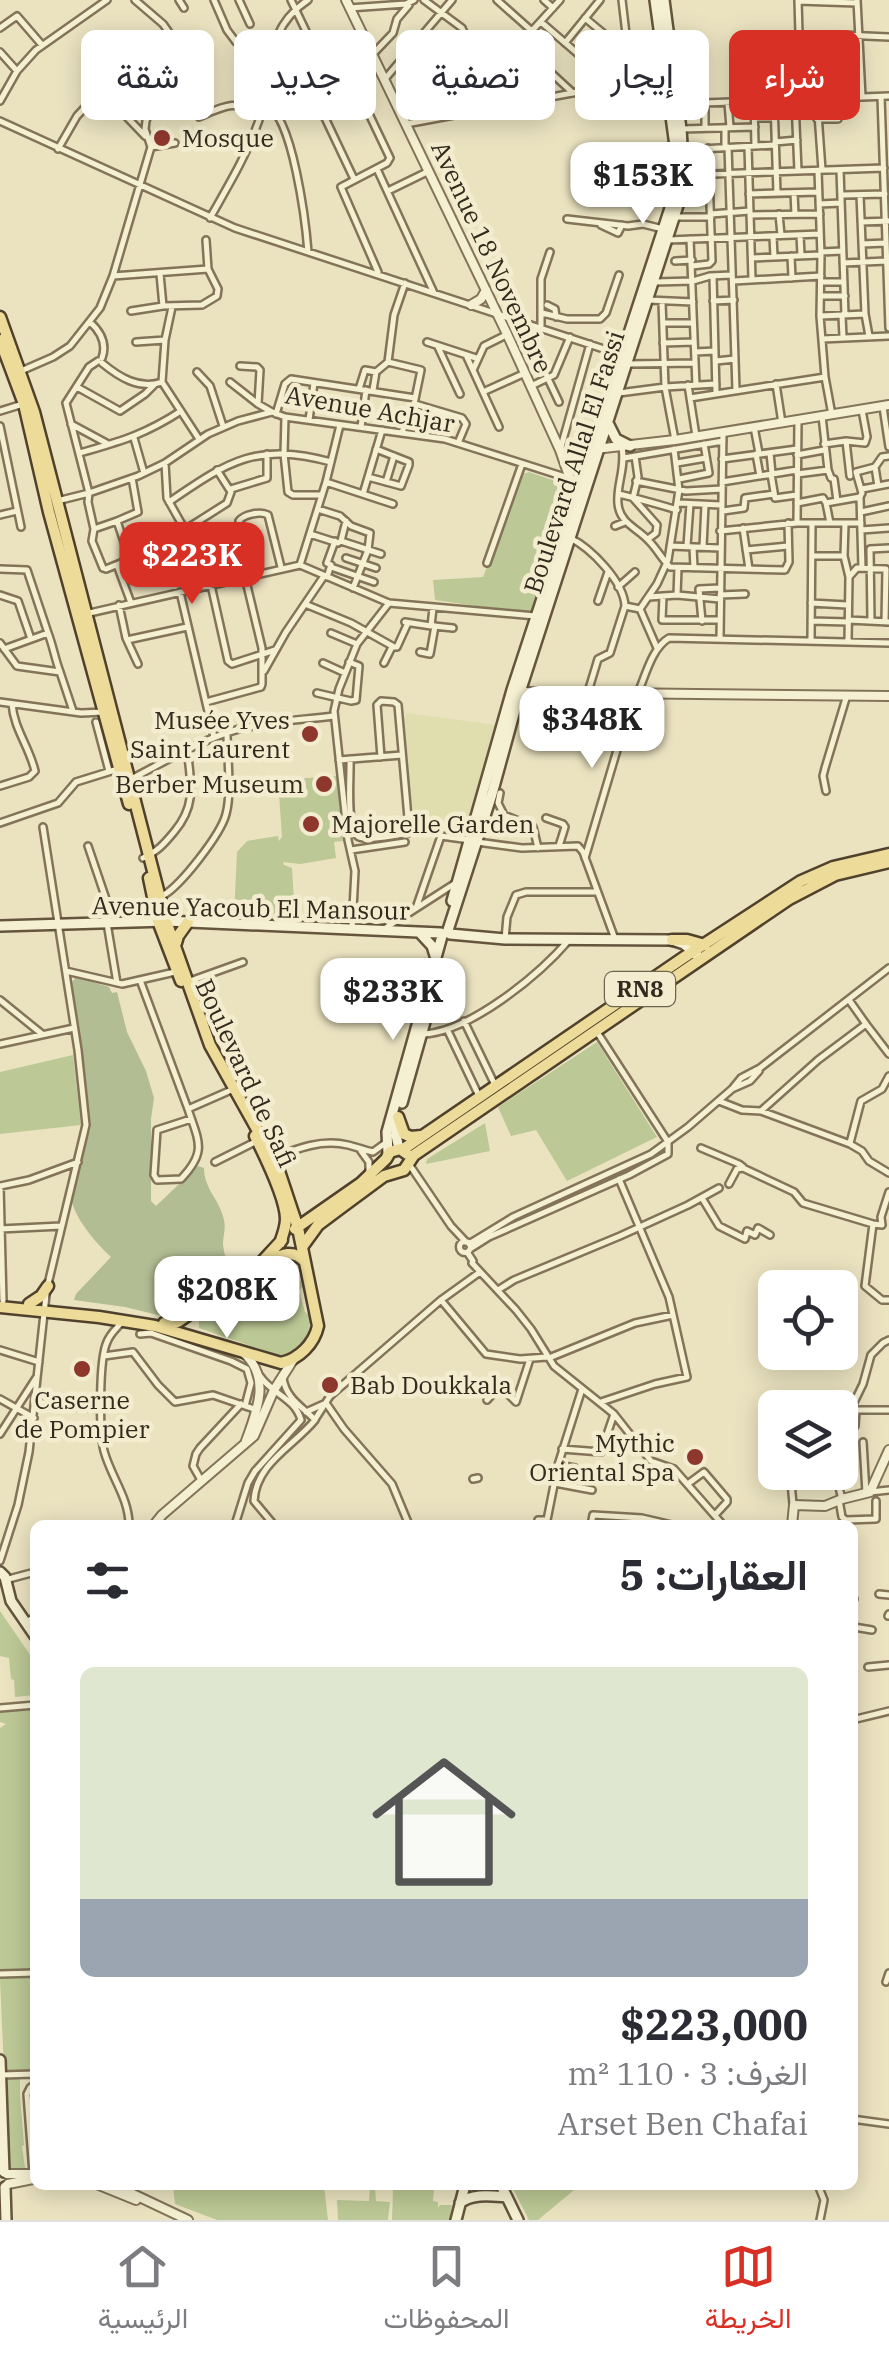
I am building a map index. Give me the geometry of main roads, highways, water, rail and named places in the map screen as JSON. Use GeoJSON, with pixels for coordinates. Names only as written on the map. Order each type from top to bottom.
{"type":"FeatureCollection","features":[{"type":"Feature","properties":{"kind":"main road","name":"Boulevard Allal El Fassi"},"geometry":{"type":"LineString","coordinates":[[655,0],[661,30]]}},
{"type":"Feature","properties":{"kind":"main road","name":"Boulevard Allal El Fassi"},"geometry":{"type":"LineString","coordinates":[[664,0],[666,30]]}},
{"type":"Feature","properties":{"kind":"main road","name":"Boulevard Allal El Fassi"},"geometry":{"type":"LineString","coordinates":[[446,933],[575,481],[608,422],[664,234],[676,176],[674,120]]}},
{"type":"Feature","properties":{"kind":"main road","name":"Boulevard Allal El Fassi"},"geometry":{"type":"LineString","coordinates":[[516,691],[570,538],[594,449],[655,282],[664,234],[675,217],[681,196],[684,175],[679,120]]}},
{"type":"Feature","properties":{"kind":"main road"},"geometry":{"type":"LineString","coordinates":[[0,317],[27,403],[162,921]]}},
{"type":"Feature","properties":{"kind":"main road"},"geometry":{"type":"LineString","coordinates":[[0,340],[16,372]]}},
{"type":"Feature","properties":{"kind":"main road"},"geometry":{"type":"LineString","coordinates":[[608,422],[616,440],[626,446]]}},
{"type":"Feature","properties":{"kind":"main road","name":"Boulevard Allal El Fassi"},"geometry":{"type":"LineString","coordinates":[[446,933],[457,883],[474,841]]}},
{"type":"Feature","properties":{"kind":"main road","name":"RN8"},"geometry":{"type":"LineString","coordinates":[[1,1303],[176,1323],[257,1268],[280,1242],[368,1178],[595,1030],[801,881],[833,867],[889,854]]}},
{"type":"Feature","properties":{"kind":"main road"},"geometry":{"type":"LineString","coordinates":[[146,856],[160,896],[162,921]]}},
{"type":"Feature","properties":{"kind":"main road","name":"RN8"},"geometry":{"type":"LineString","coordinates":[[302,1247],[318,1225],[384,1176],[422,1136],[673,965],[813,884],[850,870],[889,862]]}},
{"type":"Feature","properties":{"kind":"main road","name":"Avenue Yacoub El Mansour"},"geometry":{"type":"LineString","coordinates":[[0,926],[162,921],[505,939],[658,940],[671,942],[695,955]]}},
{"type":"Feature","properties":{"kind":"main road","name":"Boulevard de Safi"},"geometry":{"type":"LineString","coordinates":[[162,921],[175,944],[202,1028]]}},
{"type":"Feature","properties":{"kind":"main road","name":"Boulevard de Safi"},"geometry":{"type":"LineString","coordinates":[[162,921],[177,971],[227,1085],[274,1164],[292,1211],[317,1329],[311,1343],[293,1360],[279,1363],[200,1338]]}},
{"type":"Feature","properties":{"kind":"main road"},"geometry":{"type":"LineString","coordinates":[[175,944],[188,922]]}},
{"type":"Feature","properties":{"kind":"main road"},"geometry":{"type":"LineString","coordinates":[[420,933],[432,946],[436,960]]}},
{"type":"Feature","properties":{"kind":"main road"},"geometry":{"type":"LineString","coordinates":[[399,1160],[386,1140],[446,933]]}},
{"type":"Feature","properties":{"kind":"main road"},"geometry":{"type":"LineString","coordinates":[[399,1160],[395,1129],[446,933]]}},
{"type":"Feature","properties":{"kind":"main road"},"geometry":{"type":"LineString","coordinates":[[673,965],[671,942],[690,940],[695,955]]}},
{"type":"Feature","properties":{"kind":"main road"},"geometry":{"type":"LineString","coordinates":[[398,1117],[404,1134],[422,1136]]}},
{"type":"Feature","properties":{"kind":"main road","name":"Boulevard de Safi"},"geometry":{"type":"LineString","coordinates":[[274,1164],[286,1218],[280,1242]]}},
{"type":"Feature","properties":{"kind":"main road"},"geometry":{"type":"LineString","coordinates":[[292,1211],[316,1216]]}},
{"type":"Feature","properties":{"kind":"main road"},"geometry":{"type":"LineString","coordinates":[[257,1268],[288,1253],[306,1264]]}},
{"type":"Feature","properties":{"kind":"main road"},"geometry":{"type":"LineString","coordinates":[[29,1304],[48,1286]]}},
{"type":"Feature","properties":{"kind":"main road","name":"RN8"},"geometry":{"type":"LineString","coordinates":[[1,1303],[123,1320],[200,1338]]}},
{"type":"Feature","properties":{"kind":"main road"},"geometry":{"type":"LineString","coordinates":[[196,1310],[188,1325],[200,1338]]}},
{"type":"Feature","properties":{"kind":"main road"},"geometry":{"type":"LineString","coordinates":[[2,1583],[11,1601],[30,1619]]}},
{"type":"Feature","properties":{"kind":"main road"},"geometry":{"type":"LineString","coordinates":[[2,1583],[6,1602],[30,1637]]}},
{"type":"Feature","properties":{"kind":"main road"},"geometry":{"type":"LineString","coordinates":[[0,2060],[6,2220]]}},
{"type":"Feature","properties":{"kind":"main road"},"geometry":{"type":"LineString","coordinates":[[0,2159],[4,2143]]}},
{"type":"Feature","properties":{"kind":"main road"},"geometry":{"type":"LineString","coordinates":[[456,2220],[464,2190]]}},
{"type":"Feature","properties":{"kind":"main road"},"geometry":{"type":"LineString","coordinates":[[503,2190],[518,2220]]}},
{"type":"Feature","properties":{"kind":"main road"},"geometry":{"type":"LineString","coordinates":[[460,2202],[477,2196],[507,2196]]}},
{"type":"Feature","properties":{"kind":"place","name":"Mosque"},"geometry":{"type":"Point","coordinates":[162,138]}},
{"type":"Feature","properties":{"kind":"place","name":"Musée Yves Saint Laurent"},"geometry":{"type":"Point","coordinates":[310,734]}},
{"type":"Feature","properties":{"kind":"place","name":"Berber Museum"},"geometry":{"type":"Point","coordinates":[324,784]}},
{"type":"Feature","properties":{"kind":"place","name":"Majorelle Garden"},"geometry":{"type":"Point","coordinates":[311,824]}},
{"type":"Feature","properties":{"kind":"place","name":"Caserne de Pompier"},"geometry":{"type":"Point","coordinates":[82,1369]}},
{"type":"Feature","properties":{"kind":"place","name":"Bab Doukkala"},"geometry":{"type":"Point","coordinates":[330,1385]}},
{"type":"Feature","properties":{"kind":"place","name":"Mythic Oriental Spa"},"geometry":{"type":"Point","coordinates":[695,1457]}}]}
